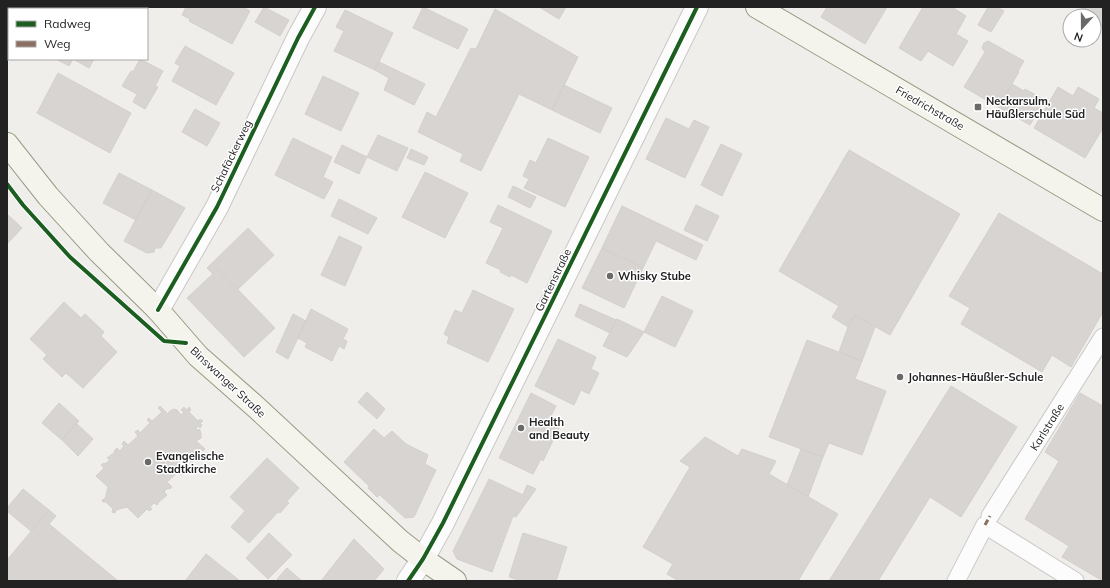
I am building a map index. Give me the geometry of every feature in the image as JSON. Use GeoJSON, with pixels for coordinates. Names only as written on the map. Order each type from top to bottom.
{"type":"FeatureCollection","features":[{"type":"Feature","properties":{"kind":"main road","name":"Friedrichstraße"},"geometry":{"type":"LineString","coordinates":[[757,7],[1101,204]]}},
{"type":"Feature","properties":{"kind":"main road","name":"Binswanger Straße"},"geometry":{"type":"LineString","coordinates":[[7,144],[48,196],[94,247],[158,310],[198,356],[400,541],[455,581]]}},
{"type":"Feature","properties":{"kind":"street","name":"Schafäckerweg"},"geometry":{"type":"LineString","coordinates":[[158,310],[217,207],[298,38],[315,7]]}},
{"type":"Feature","properties":{"kind":"street","name":"Gartenstraße"},"geometry":{"type":"LineString","coordinates":[[408,581],[423,559],[443,523],[697,7]]}},
{"type":"Feature","properties":{"kind":"lane","name":"Karlstraße"},"geometry":{"type":"LineString","coordinates":[[956,581],[988,520],[1103,337]]}},
{"type":"Feature","properties":{"kind":"lane"},"geometry":{"type":"LineString","coordinates":[[988,520],[1075,581]]}},
{"type":"Feature","properties":{"kind":"building"},"geometry":{"type":"Polygon","coordinates":[[[7,7],[37,7],[8,8],[7,46],[7,7]]]}},
{"type":"Feature","properties":{"kind":"building"},"geometry":{"type":"Polygon","coordinates":[[[186,7],[243,7],[250,11],[232,44],[189,21],[190,19],[182,15],[186,7]]]}},
{"type":"Feature","properties":{"kind":"building"},"geometry":{"type":"Polygon","coordinates":[[[264,7],[289,20],[280,36],[255,22],[264,7]]]}},
{"type":"Feature","properties":{"kind":"building"},"geometry":{"type":"Polygon","coordinates":[[[423,7],[468,29],[458,49],[413,28],[423,7]]]}},
{"type":"Feature","properties":{"kind":"building"},"geometry":{"type":"Polygon","coordinates":[[[539,7],[566,7],[559,19],[539,7]]]}},
{"type":"Feature","properties":{"kind":"building"},"geometry":{"type":"Polygon","coordinates":[[[827,7],[887,7],[865,44],[821,17],[827,7]]]}},
{"type":"Feature","properties":{"kind":"building"},"geometry":{"type":"Polygon","coordinates":[[[923,7],[952,7],[966,16],[956,34],[968,41],[953,66],[928,51],[921,61],[899,48],[923,7]]]}},
{"type":"Feature","properties":{"kind":"building"},"geometry":{"type":"Polygon","coordinates":[[[988,7],[997,7],[1004,11],[991,32],[978,25],[988,7]]]}},
{"type":"Feature","properties":{"kind":"building"},"geometry":{"type":"Polygon","coordinates":[[[1080,7],[1103,7],[1103,28],[1102,8],[1080,7]]]}},
{"type":"Feature","properties":{"kind":"building"},"geometry":{"type":"Polygon","coordinates":[[[495,9],[578,57],[552,110],[519,94],[481,171],[460,161],[463,154],[418,132],[427,112],[436,117],[471,48],[476,49],[495,9]]]}},
{"type":"Feature","properties":{"kind":"building"},"geometry":{"type":"Polygon","coordinates":[[[345,10],[393,33],[375,70],[334,51],[344,31],[336,27],[345,10]]]}},
{"type":"Feature","properties":{"kind":"building"},"geometry":{"type":"Polygon","coordinates":[[[988,41],[1024,61],[998,107],[964,87],[985,52],[982,48],[984,43],[988,41]]]}},
{"type":"Feature","properties":{"kind":"building"},"geometry":{"type":"Polygon","coordinates":[[[185,46],[234,73],[216,105],[172,81],[180,66],[175,63],[185,46]]]}},
{"type":"Feature","properties":{"kind":"building"},"geometry":{"type":"Polygon","coordinates":[[[58,60],[72,60],[69,66],[58,60]]]}},
{"type":"Feature","properties":{"kind":"building"},"geometry":{"type":"Polygon","coordinates":[[[75,60],[93,60],[89,68],[75,60]]]}},
{"type":"Feature","properties":{"kind":"building"},"geometry":{"type":"Polygon","coordinates":[[[139,60],[163,71],[155,86],[158,87],[145,109],[133,102],[137,94],[122,86],[131,71],[133,72],[139,60]]]}},
{"type":"Feature","properties":{"kind":"building"},"geometry":{"type":"Polygon","coordinates":[[[379,62],[425,84],[414,105],[384,90],[389,78],[375,70],[379,62]]]}},
{"type":"Feature","properties":{"kind":"building"},"geometry":{"type":"Polygon","coordinates":[[[58,73],[131,113],[110,153],[37,113],[58,73]]]}},
{"type":"Feature","properties":{"kind":"building"},"geometry":{"type":"Polygon","coordinates":[[[323,76],[359,93],[341,131],[305,114],[323,76]]]}},
{"type":"Feature","properties":{"kind":"building"},"geometry":{"type":"Polygon","coordinates":[[[1012,84],[1045,100],[1030,125],[998,107],[1012,84]]]}},
{"type":"Feature","properties":{"kind":"building"},"geometry":{"type":"Polygon","coordinates":[[[564,85],[612,108],[600,133],[552,110],[564,85]]]}},
{"type":"Feature","properties":{"kind":"building"},"geometry":{"type":"Polygon","coordinates":[[[1058,87],[1073,96],[1078,87],[1099,99],[1094,108],[1103,113],[1103,128],[1085,158],[1034,128],[1058,87]]]}},
{"type":"Feature","properties":{"kind":"building"},"geometry":{"type":"Polygon","coordinates":[[[195,109],[220,123],[207,146],[182,132],[195,109]]]}},
{"type":"Feature","properties":{"kind":"building"},"geometry":{"type":"Polygon","coordinates":[[[666,118],[689,129],[694,120],[709,127],[685,178],[646,159],[666,118]]]}},
{"type":"Feature","properties":{"kind":"building"},"geometry":{"type":"Polygon","coordinates":[[[378,135],[408,148],[397,171],[367,157],[378,135]]]}},
{"type":"Feature","properties":{"kind":"building"},"geometry":{"type":"Polygon","coordinates":[[[293,138],[332,157],[323,177],[333,182],[324,199],[275,175],[293,138]]]}},
{"type":"Feature","properties":{"kind":"building"},"geometry":{"type":"Polygon","coordinates":[[[548,138],[589,157],[565,207],[524,188],[529,179],[523,176],[530,160],[536,163],[548,138]]]}},
{"type":"Feature","properties":{"kind":"building"},"geometry":{"type":"Polygon","coordinates":[[[721,144],[742,154],[722,196],[701,185],[721,144]]]}},
{"type":"Feature","properties":{"kind":"building"},"geometry":{"type":"Polygon","coordinates":[[[342,145],[367,157],[359,174],[334,162],[342,145]]]}},
{"type":"Feature","properties":{"kind":"building"},"geometry":{"type":"Polygon","coordinates":[[[411,149],[428,157],[424,165],[407,158],[411,149]]]}},
{"type":"Feature","properties":{"kind":"building"},"geometry":{"type":"Polygon","coordinates":[[[849,150],[960,214],[890,335],[855,315],[848,327],[832,317],[839,306],[779,271],[849,150]]]}},
{"type":"Feature","properties":{"kind":"building"},"geometry":{"type":"Polygon","coordinates":[[[425,172],[468,193],[445,238],[402,217],[425,172]]]}},
{"type":"Feature","properties":{"kind":"building"},"geometry":{"type":"Polygon","coordinates":[[[119,173],[152,190],[136,220],[103,203],[119,173]]]}},
{"type":"Feature","properties":{"kind":"building"},"geometry":{"type":"Polygon","coordinates":[[[513,186],[536,197],[530,208],[508,197],[513,186]]]}},
{"type":"Feature","properties":{"kind":"building"},"geometry":{"type":"Polygon","coordinates":[[[152,190],[185,208],[161,248],[155,248],[154,252],[147,253],[124,241],[152,190]]]}},
{"type":"Feature","properties":{"kind":"building"},"geometry":{"type":"Polygon","coordinates":[[[339,199],[377,218],[368,234],[331,216],[339,199]]]}},
{"type":"Feature","properties":{"kind":"building"},"geometry":{"type":"Polygon","coordinates":[[[498,205],[552,231],[527,283],[511,275],[510,277],[500,272],[501,270],[486,263],[503,228],[490,222],[498,205]]]}},
{"type":"Feature","properties":{"kind":"building"},"geometry":{"type":"Polygon","coordinates":[[[696,205],[719,216],[707,241],[684,230],[696,205]]]}},
{"type":"Feature","properties":{"kind":"building"},"geometry":{"type":"Polygon","coordinates":[[[622,206],[703,245],[696,260],[656,241],[643,268],[602,248],[622,206]]]}},
{"type":"Feature","properties":{"kind":"building"},"geometry":{"type":"Polygon","coordinates":[[[999,213],[1103,274],[1103,312],[1071,367],[1052,355],[1042,372],[961,324],[970,308],[949,296],[999,213]]]}},
{"type":"Feature","properties":{"kind":"building"},"geometry":{"type":"Polygon","coordinates":[[[7,214],[22,228],[7,244],[7,214]]]}},
{"type":"Feature","properties":{"kind":"building"},"geometry":{"type":"Polygon","coordinates":[[[248,228],[274,255],[238,289],[218,269],[213,274],[207,268],[248,228]]]}},
{"type":"Feature","properties":{"kind":"building"},"geometry":{"type":"Polygon","coordinates":[[[339,236],[362,247],[345,286],[321,275],[339,236]]]}},
{"type":"Feature","properties":{"kind":"building"},"geometry":{"type":"Polygon","coordinates":[[[602,248],[643,268],[624,308],[582,288],[602,248]]]}},
{"type":"Feature","properties":{"kind":"building"},"geometry":{"type":"Polygon","coordinates":[[[218,269],[275,328],[244,357],[187,298],[218,269]]]}},
{"type":"Feature","properties":{"kind":"building"},"geometry":{"type":"Polygon","coordinates":[[[473,290],[514,309],[488,362],[447,343],[449,337],[444,334],[455,310],[462,313],[473,290]]]}},
{"type":"Feature","properties":{"kind":"building"},"geometry":{"type":"Polygon","coordinates":[[[662,296],[693,311],[675,347],[644,332],[662,296]]]}},
{"type":"Feature","properties":{"kind":"building"},"geometry":{"type":"Polygon","coordinates":[[[64,302],[81,318],[85,314],[104,332],[101,336],[117,352],[83,388],[66,373],[62,377],[43,359],[47,355],[30,339],[64,302]]]}},
{"type":"Feature","properties":{"kind":"building"},"geometry":{"type":"Polygon","coordinates":[[[580,304],[616,320],[610,333],[575,316],[580,304]]]}},
{"type":"Feature","properties":{"kind":"building"},"geometry":{"type":"Polygon","coordinates":[[[311,309],[348,329],[343,339],[347,341],[344,349],[339,346],[332,361],[305,347],[307,343],[298,338],[311,309]]]}},
{"type":"Feature","properties":{"kind":"building"},"geometry":{"type":"Polygon","coordinates":[[[293,314],[306,321],[288,359],[276,352],[293,314]]]}},
{"type":"Feature","properties":{"kind":"building"},"geometry":{"type":"Polygon","coordinates":[[[855,315],[875,327],[862,361],[839,352],[848,327],[855,315]]]}},
{"type":"Feature","properties":{"kind":"building"},"geometry":{"type":"Polygon","coordinates":[[[617,319],[644,332],[627,357],[603,346],[617,319]]]}},
{"type":"Feature","properties":{"kind":"building"},"geometry":{"type":"Polygon","coordinates":[[[558,339],[596,357],[591,369],[599,373],[589,394],[581,390],[574,405],[535,386],[558,339]]]}},
{"type":"Feature","properties":{"kind":"building"},"geometry":{"type":"Polygon","coordinates":[[[807,340],[862,361],[855,379],[886,391],[862,455],[829,443],[823,457],[769,437],[807,340]]]}},
{"type":"Feature","properties":{"kind":"building"},"geometry":{"type":"Polygon","coordinates":[[[951,386],[1017,427],[961,517],[930,497],[878,581],[829,581],[951,386]]]}},
{"type":"Feature","properties":{"kind":"building"},"geometry":{"type":"Polygon","coordinates":[[[367,392],[385,409],[377,419],[358,402],[367,392]]]}},
{"type":"Feature","properties":{"kind":"building"},"geometry":{"type":"Polygon","coordinates":[[[531,393],[556,406],[551,416],[562,422],[543,461],[541,459],[533,474],[499,458],[531,393]]]}},
{"type":"Feature","properties":{"kind":"building"},"geometry":{"type":"Polygon","coordinates":[[[1080,393],[1103,406],[1103,581],[1062,557],[1069,546],[1025,519],[1059,461],[1045,452],[1080,393]]]}},
{"type":"Feature","properties":{"kind":"building"},"geometry":{"type":"Polygon","coordinates":[[[59,403],[79,421],[62,440],[42,423],[59,403]]]}},
{"type":"Feature","properties":{"kind":"building","name":"Evangelische Stadtkirche"},"geometry":{"type":"Polygon","coordinates":[[[160,406],[168,414],[174,409],[181,415],[184,412],[181,410],[184,407],[186,410],[189,407],[191,410],[189,412],[198,421],[200,419],[203,421],[200,423],[202,425],[200,428],[198,426],[195,429],[200,430],[201,434],[201,438],[196,441],[205,449],[203,451],[200,448],[191,457],[194,461],[192,463],[189,460],[179,470],[183,473],[180,475],[178,472],[167,482],[172,487],[170,489],[168,488],[164,492],[167,495],[157,505],[154,503],[150,507],[152,509],[149,511],[147,509],[138,518],[127,507],[116,510],[115,513],[112,512],[113,509],[102,500],[105,499],[108,487],[96,476],[104,468],[101,465],[110,460],[107,458],[115,452],[114,451],[117,448],[120,451],[124,446],[122,444],[124,441],[128,445],[138,436],[135,432],[138,430],[140,433],[150,423],[147,420],[149,418],[152,421],[162,412],[158,408],[160,406]]]}},
{"type":"Feature","properties":{"kind":"building"},"geometry":{"type":"Polygon","coordinates":[[[76,423],[93,439],[78,456],[62,440],[76,423]]]}},
{"type":"Feature","properties":{"kind":"building"},"geometry":{"type":"Polygon","coordinates":[[[374,429],[384,438],[392,431],[406,444],[428,455],[425,464],[436,470],[414,517],[405,518],[380,495],[377,497],[368,488],[369,486],[344,462],[374,429]]]}},
{"type":"Feature","properties":{"kind":"building"},"geometry":{"type":"Polygon","coordinates":[[[705,437],[738,456],[742,449],[776,461],[769,474],[838,514],[798,581],[679,581],[667,574],[673,564],[643,547],[690,467],[680,461],[705,437]]]}},
{"type":"Feature","properties":{"kind":"building"},"geometry":{"type":"Polygon","coordinates":[[[801,449],[823,457],[808,497],[787,485],[801,449]]]}},
{"type":"Feature","properties":{"kind":"building"},"geometry":{"type":"Polygon","coordinates":[[[267,458],[299,488],[287,501],[289,503],[280,513],[278,512],[249,543],[231,527],[245,511],[230,497],[267,458]]]}},
{"type":"Feature","properties":{"kind":"building"},"geometry":{"type":"Polygon","coordinates":[[[489,479],[523,495],[527,485],[536,489],[516,517],[513,516],[492,572],[457,559],[453,551],[489,479]]]}},
{"type":"Feature","properties":{"kind":"building"},"geometry":{"type":"Polygon","coordinates":[[[23,489],[49,510],[31,531],[7,511],[7,508],[23,489]]]}},
{"type":"Feature","properties":{"kind":"building"},"geometry":{"type":"Polygon","coordinates":[[[49,510],[56,516],[49,524],[118,581],[7,581],[7,560],[49,510]]]}},
{"type":"Feature","properties":{"kind":"building"},"geometry":{"type":"Polygon","coordinates":[[[269,533],[292,555],[268,579],[246,558],[269,533]]]}},
{"type":"Feature","properties":{"kind":"building"},"geometry":{"type":"Polygon","coordinates":[[[523,533],[567,547],[556,581],[521,581],[509,577],[523,533]]]}},
{"type":"Feature","properties":{"kind":"building"},"geometry":{"type":"Polygon","coordinates":[[[354,539],[384,569],[374,581],[321,581],[354,539]]]}},
{"type":"Feature","properties":{"kind":"building"},"geometry":{"type":"Polygon","coordinates":[[[206,554],[240,581],[185,581],[206,554]]]}},
{"type":"Feature","properties":{"kind":"building"},"geometry":{"type":"Polygon","coordinates":[[[287,568],[302,581],[279,581],[277,579],[287,568]]]}},
{"type":"Feature","properties":{"kind":"marked path"},"geometry":{"type":"LineString","coordinates":[[985,525],[990,516]]}},
{"type":"Feature","properties":{"kind":"cycle path"},"geometry":{"type":"LineString","coordinates":[[158,310],[217,207],[298,38],[315,7]]}},
{"type":"Feature","properties":{"kind":"cycle path"},"geometry":{"type":"LineString","coordinates":[[408,581],[423,559],[443,523],[697,7]]}},
{"type":"Feature","properties":{"kind":"cycle path"},"geometry":{"type":"LineString","coordinates":[[7,184],[23,205],[70,257],[164,341],[186,343]]}},
{"type":"Feature","properties":{"kind":"place","name":"Neckarsulm, Häußlerschule Süd"},"geometry":{"type":"Point","coordinates":[978,107]}},
{"type":"Feature","properties":{"kind":"place","name":"Whisky Stube"},"geometry":{"type":"Point","coordinates":[610,276]}},
{"type":"Feature","properties":{"kind":"place","name":"Johannes-Häußler-Schule"},"geometry":{"type":"Point","coordinates":[900,377]}},
{"type":"Feature","properties":{"kind":"place","name":"Health and Beauty"},"geometry":{"type":"Point","coordinates":[521,428]}},
{"type":"Feature","properties":{"kind":"place","name":"Evangelische Stadtkirche"},"geometry":{"type":"Point","coordinates":[148,462]}}]}
